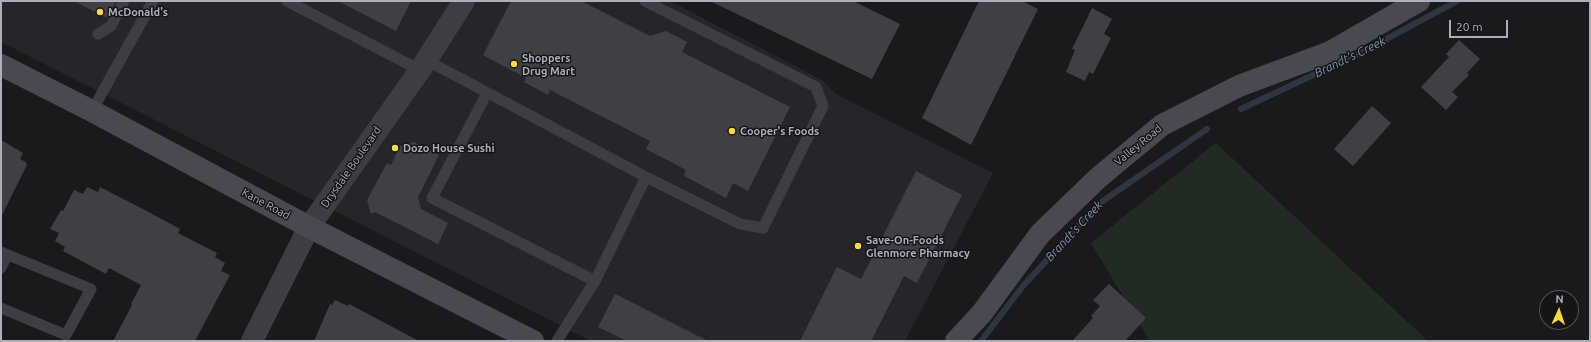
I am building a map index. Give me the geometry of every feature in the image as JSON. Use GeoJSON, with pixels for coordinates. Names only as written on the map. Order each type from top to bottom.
{"type":"FeatureCollection","features":[{"type":"Feature","properties":{"kind":"street","name":"Drysdale Boulevard"},"geometry":{"type":"LineString","coordinates":[[252,341],[309,227],[423,65],[464,1]]}},
{"type":"Feature","properties":{"kind":"street","name":"Valley Road"},"geometry":{"type":"LineString","coordinates":[[956,341],[982,312],[1040,234],[1098,178],[1162,125],[1239,86],[1330,52],[1419,1]]}},
{"type":"Feature","properties":{"kind":"street","name":"Kane Road"},"geometry":{"type":"LineString","coordinates":[[1,65],[92,111],[309,227],[533,341]]}},
{"type":"Feature","properties":{"kind":"lane"},"geometry":{"type":"LineString","coordinates":[[98,34],[111,26],[124,1]]}},
{"type":"Feature","properties":{"kind":"lane"},"geometry":{"type":"LineString","coordinates":[[92,111],[153,1]]}},
{"type":"Feature","properties":{"kind":"lane"},"geometry":{"type":"LineString","coordinates":[[287,1],[423,65],[487,93],[646,178],[740,224],[763,228],[823,106],[816,87],[645,1]]}},
{"type":"Feature","properties":{"kind":"lane"},"geometry":{"type":"LineString","coordinates":[[487,93],[432,198],[595,281]]}},
{"type":"Feature","properties":{"kind":"lane"},"geometry":{"type":"LineString","coordinates":[[557,341],[595,281],[646,178]]}},
{"type":"Feature","properties":{"kind":"lane"},"geometry":{"type":"LineString","coordinates":[[1,268],[4,254],[91,289],[66,335],[1,308]]}},
{"type":"Feature","properties":{"kind":"shaded area"},"geometry":{"type":"Polygon","coordinates":[[[1,1],[670,1],[822,80],[836,94],[993,173],[905,341],[591,341],[1,42],[1,1]]]}},
{"type":"Feature","properties":{"kind":"shaded area"},"geometry":{"type":"Polygon","coordinates":[[[1216,143],[1428,341],[1150,341],[1091,243],[1216,143]]]}},
{"type":"Feature","properties":{"kind":"building","name":"McDonald's"},"geometry":{"type":"Polygon","coordinates":[[[74,1],[116,1],[107,18],[74,1]]]}},
{"type":"Feature","properties":{"kind":"building"},"geometry":{"type":"Polygon","coordinates":[[[338,1],[411,1],[396,31],[338,1]]]}},
{"type":"Feature","properties":{"kind":"building"},"geometry":{"type":"Polygon","coordinates":[[[511,1],[581,1],[650,36],[666,31],[687,42],[682,52],[790,107],[748,191],[733,183],[726,198],[684,176],[686,170],[646,149],[650,141],[550,90],[548,95],[524,82],[526,78],[483,55],[511,1]]]}},
{"type":"Feature","properties":{"kind":"building"},"geometry":{"type":"Polygon","coordinates":[[[710,1],[853,1],[900,24],[872,79],[710,1]]]}},
{"type":"Feature","properties":{"kind":"building"},"geometry":{"type":"Polygon","coordinates":[[[979,1],[1022,1],[1038,9],[971,145],[922,118],[979,1]]]}},
{"type":"Feature","properties":{"kind":"building"},"geometry":{"type":"Polygon","coordinates":[[[1092,8],[1112,19],[1104,34],[1111,38],[1093,74],[1089,72],[1085,81],[1066,72],[1075,50],[1072,49],[1092,8]]]}},
{"type":"Feature","properties":{"kind":"building"},"geometry":{"type":"Polygon","coordinates":[[[1459,40],[1480,59],[1467,73],[1469,75],[1452,92],[1458,97],[1446,110],[1421,87],[1449,57],[1446,54],[1459,40]]]}},
{"type":"Feature","properties":{"kind":"building"},"geometry":{"type":"Polygon","coordinates":[[[1372,106],[1391,123],[1353,166],[1334,149],[1372,106]]]}},
{"type":"Feature","properties":{"kind":"building"},"geometry":{"type":"Polygon","coordinates":[[[1,140],[23,153],[20,159],[26,162],[27,165],[1,217],[1,140]]]}},
{"type":"Feature","properties":{"kind":"building"},"geometry":{"type":"Polygon","coordinates":[[[414,142],[439,155],[418,197],[421,209],[448,223],[438,244],[375,212],[371,214],[367,200],[387,163],[391,165],[400,146],[414,142]]]}},
{"type":"Feature","properties":{"kind":"building"},"geometry":{"type":"Polygon","coordinates":[[[916,171],[962,195],[917,283],[904,276],[871,341],[800,341],[837,267],[861,279],[916,171]]]}},
{"type":"Feature","properties":{"kind":"building"},"geometry":{"type":"Polygon","coordinates":[[[87,187],[98,192],[100,187],[180,229],[178,233],[217,253],[215,257],[225,263],[221,271],[230,275],[195,341],[113,341],[141,285],[109,268],[106,274],[63,251],[65,247],[55,241],[59,233],[50,229],[61,210],[63,211],[74,190],[83,194],[87,187]]]}},
{"type":"Feature","properties":{"kind":"building"},"geometry":{"type":"Polygon","coordinates":[[[1109,284],[1146,318],[1125,341],[1072,341],[1093,318],[1091,316],[1100,306],[1093,300],[1109,284]]]}},
{"type":"Feature","properties":{"kind":"building"},"geometry":{"type":"Polygon","coordinates":[[[615,294],[708,341],[627,341],[598,327],[615,294]]]}},
{"type":"Feature","properties":{"kind":"building"},"geometry":{"type":"Polygon","coordinates":[[[335,300],[348,306],[349,304],[419,341],[314,341],[330,304],[332,305],[335,300]]]}},
{"type":"Feature","properties":{"kind":"waterway","name":"Brandt's Creek"},"geometry":{"type":"LineString","coordinates":[[1241,109],[1366,50],[1457,1]]}},
{"type":"Feature","properties":{"kind":"waterway","name":"Brandt's Creek"},"geometry":{"type":"LineString","coordinates":[[981,341],[1023,286],[1100,203],[1207,129]]}},
{"type":"Feature","properties":{"kind":"place","name":"McDonald's"},"geometry":{"type":"Point","coordinates":[100,12]}},
{"type":"Feature","properties":{"kind":"place","name":"Shoppers Drug Mart"},"geometry":{"type":"Point","coordinates":[514,64]}},
{"type":"Feature","properties":{"kind":"place","name":"Cooper's Foods"},"geometry":{"type":"Point","coordinates":[732,131]}},
{"type":"Feature","properties":{"kind":"place","name":"Dozo House Sushi"},"geometry":{"type":"Point","coordinates":[395,148]}},
{"type":"Feature","properties":{"kind":"place","name":"Save-On-Foods Glenmore Pharmacy"},"geometry":{"type":"Point","coordinates":[858,246]}}]}
